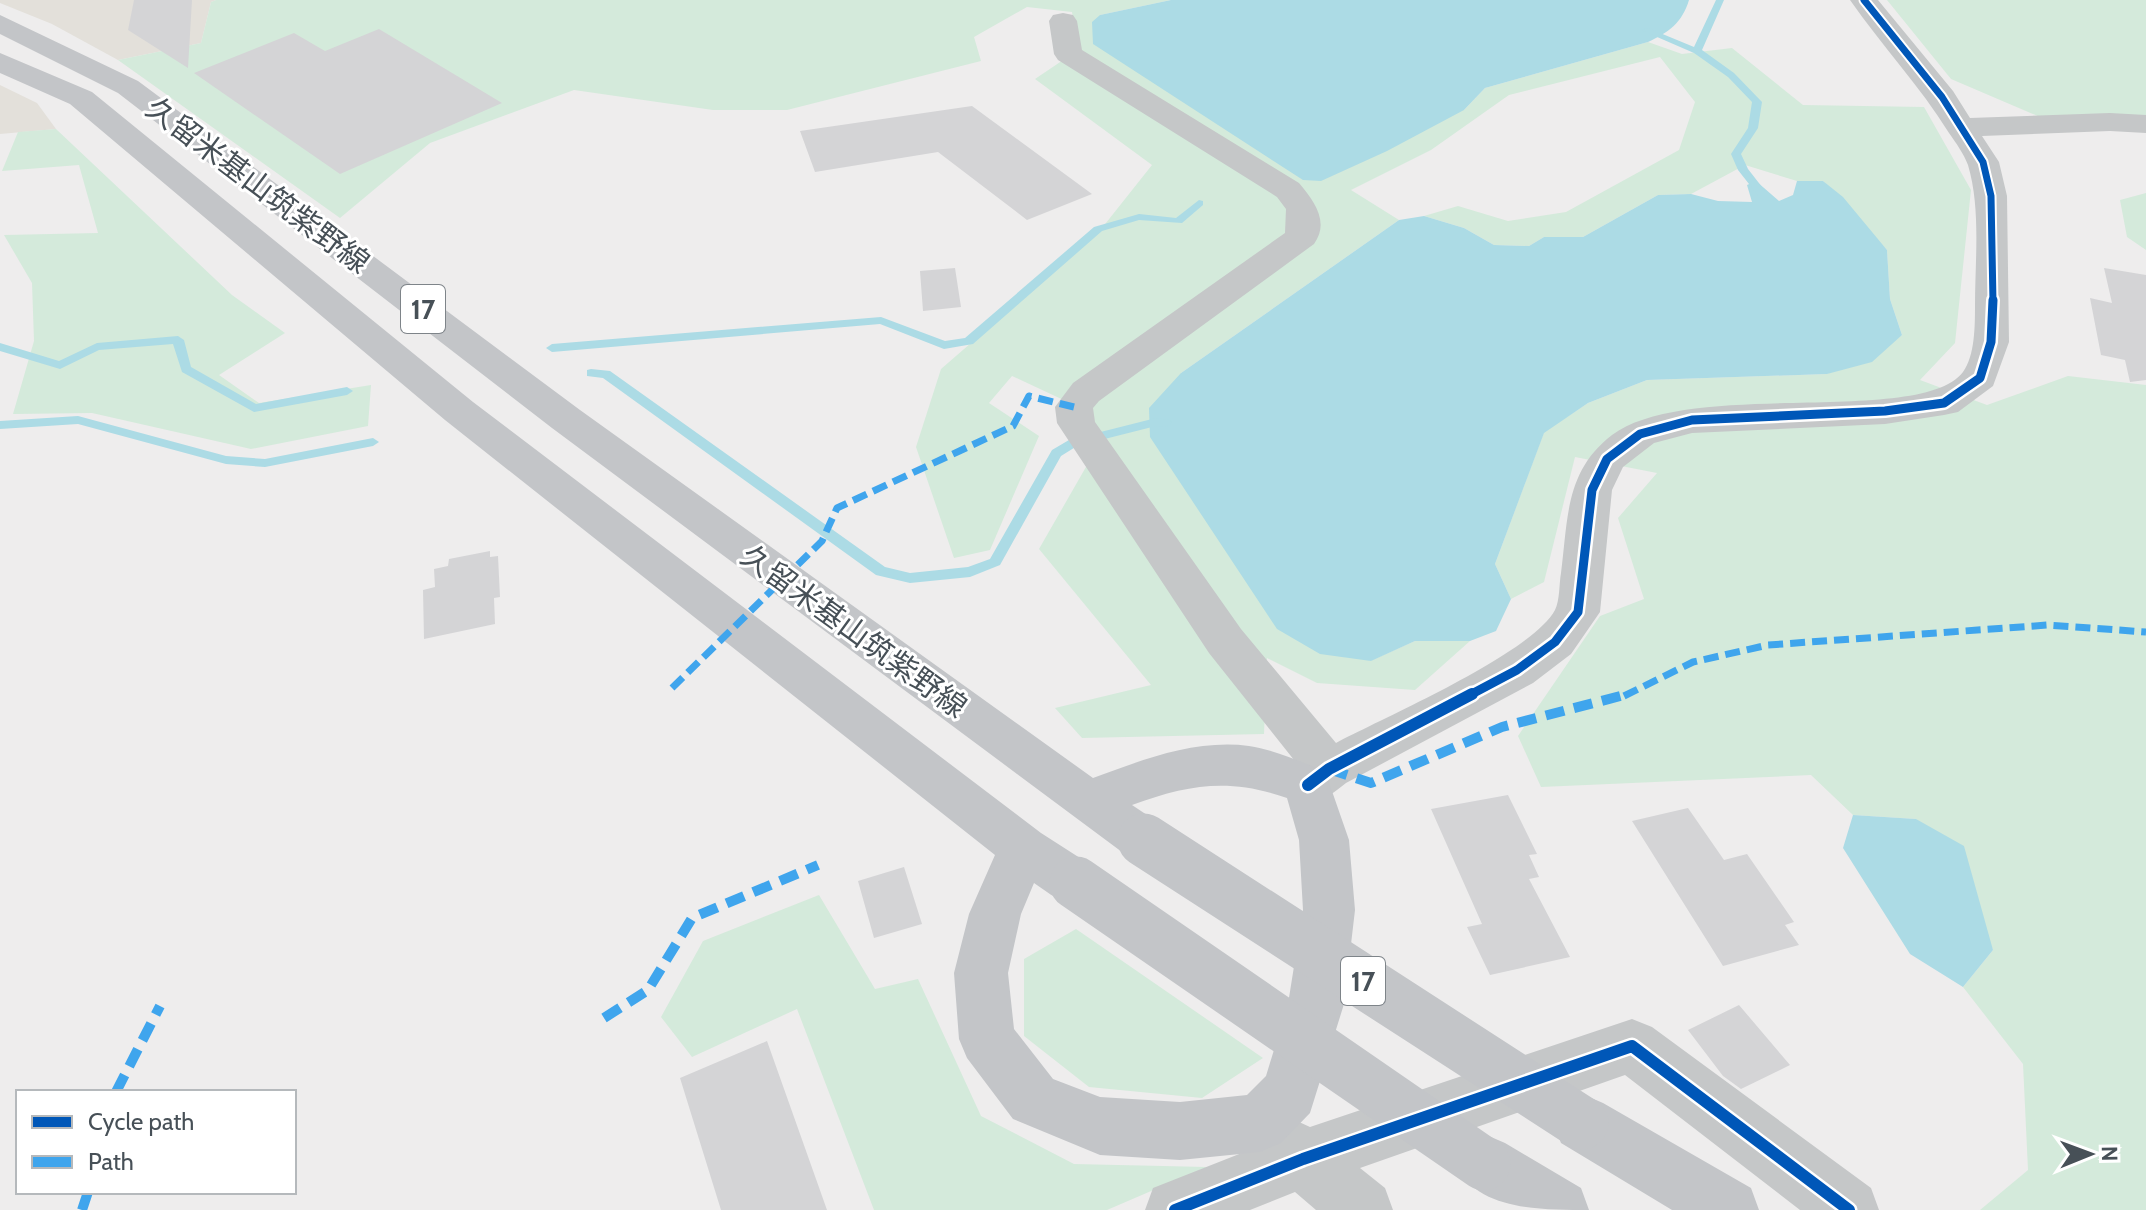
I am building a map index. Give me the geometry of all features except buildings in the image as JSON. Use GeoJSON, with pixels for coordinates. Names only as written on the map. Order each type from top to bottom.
{"type":"FeatureCollection","features":[{"type":"Feature","properties":{"kind":"main road","name":"久留米基山筑紫野線"},"geometry":{"type":"LineString","coordinates":[[0,23],[128,87],[578,428],[1087,801],[1582,1123],[1729,1210]]}},
{"type":"Feature","properties":{"kind":"main road","name":"久留米基山筑紫野線"},"geometry":{"type":"LineString","coordinates":[[0,62],[81,98],[459,411],[1023,848],[1484,1164],[1559,1210]]}},
{"type":"Feature","properties":{"kind":"main road"},"geometry":{"type":"LineString","coordinates":[[1023,848],[995,914],[981,973],[987,1039],[1033,1099],[1100,1126],[1281,1141],[1290,1093],[1316,1004],[1329,910],[1318,777],[1248,766],[1196,767],[1146,780],[1087,801]]}},
{"type":"Feature","properties":{"kind":"street"},"geometry":{"type":"LineString","coordinates":[[1063,21],[1068,54],[1288,190],[1303,208],[1305,223],[1302,237],[1086,392],[1074,407],[1076,423],[1101,461],[1318,777],[1517,670],[1555,642],[1578,612],[1592,490],[1607,459],[1640,434],[1692,420],[1885,411],[1944,403],[1980,378],[1991,342],[1993,318],[1991,196],[1983,162],[1964,127],[1864,0]]}},
{"type":"Feature","properties":{"kind":"street"},"geometry":{"type":"LineString","coordinates":[[1964,127],[2110,122],[2146,124]]}},
{"type":"Feature","properties":{"kind":"street"},"geometry":{"type":"LineString","coordinates":[[1175,1210],[1281,1141],[1632,1046],[1849,1210]]}},
{"type":"Feature","properties":{"kind":"street"},"geometry":{"type":"LineString","coordinates":[[1281,1141],[1363,1210]]}},
{"type":"Feature","properties":{"kind":"shaded area"},"geometry":{"type":"Polygon","coordinates":[[[0,0],[216,0],[211,2],[201,43],[118,60],[52,24],[0,3],[0,0]]]}},
{"type":"Feature","properties":{"kind":"shaded area"},"geometry":{"type":"Polygon","coordinates":[[[0,85],[37,103],[56,129],[0,134],[0,85]]]}},
{"type":"Feature","properties":{"kind":"green space"},"geometry":{"type":"Polygon","coordinates":[[[1171,0],[1100,15],[1464,110],[1485,88],[1648,42],[1682,54],[1732,48],[1803,105],[1924,107],[1971,190],[1955,343],[1920,380],[1987,405],[2068,376],[2146,385],[2146,1210],[1980,1210],[2028,1170],[2023,1064],[1963,987],[1993,950],[1916,819],[1853,815],[1811,775],[1541,787],[1518,736],[1600,616],[1644,599],[1618,518],[1657,473],[1575,457],[1544,582],[1511,599],[1495,564],[1544,432],[1588,403],[1647,380],[1827,374],[1902,335],[1890,299],[1887,250],[1823,181],[1797,181],[1745,165],[1691,194],[1658,195],[1583,237],[1544,237],[1529,246],[1494,245],[1464,228],[1424,216],[1458,206],[1508,221],[1566,212],[1679,150],[1695,102],[1660,57],[1509,95],[1431,150],[1351,190],[1399,220],[1181,373],[1370,661],[1415,641],[1470,641],[1415,690],[1317,683],[1267,658],[1264,734],[1082,738],[1055,708],[1151,685],[1039,549],[1098,446],[1087,411],[1012,376],[989,403],[1039,436],[990,550],[954,558],[916,447],[941,369],[1098,233],[1152,165],[1035,79],[1078,50],[1072,12],[1027,7],[974,37],[981,61],[787,110],[713,110],[574,90],[430,143],[340,218],[118,60],[201,43],[211,2],[1171,0]]]}},
{"type":"Feature","properties":{"kind":"green space"},"geometry":{"type":"Polygon","coordinates":[[[1887,0],[2146,0],[2146,116],[2047,120],[1951,79],[1887,0]]]}},
{"type":"Feature","properties":{"kind":"green space"},"geometry":{"type":"Polygon","coordinates":[[[56,129],[232,295],[285,333],[219,375],[259,403],[371,385],[368,426],[251,449],[92,413],[13,414],[34,341],[32,283],[4,235],[98,233],[79,165],[2,171],[18,132],[56,129]]]}},
{"type":"Feature","properties":{"kind":"green space"},"geometry":{"type":"Polygon","coordinates":[[[2146,193],[2146,250],[2127,237],[2120,200],[2146,193]]]}},
{"type":"Feature","properties":{"kind":"green space"},"geometry":{"type":"Polygon","coordinates":[[[819,895],[875,989],[918,979],[981,1116],[1074,1164],[1207,1167],[1107,1210],[874,1210],[797,1009],[692,1057],[661,1017],[703,941],[819,895]]]}},
{"type":"Feature","properties":{"kind":"green space"},"geometry":{"type":"Polygon","coordinates":[[[1076,929],[1263,1058],[1202,1098],[1089,1087],[1024,1036],[1024,959],[1076,929]]]}},
{"type":"Feature","properties":{"kind":"water"},"geometry":{"type":"Polygon","coordinates":[[[1171,0],[1689,0],[1674,26],[1648,42],[1485,88],[1464,110],[1387,151],[1321,181],[1303,180],[1093,44],[1092,22],[1100,15],[1171,0]]]}},
{"type":"Feature","properties":{"kind":"water"},"geometry":{"type":"Polygon","coordinates":[[[1756,181],[1779,201],[1793,195],[1797,181],[1823,181],[1843,197],[1887,250],[1890,299],[1902,335],[1872,362],[1827,374],[1647,380],[1588,403],[1544,433],[1495,564],[1511,599],[1496,631],[1470,641],[1415,641],[1371,661],[1320,654],[1277,629],[1150,437],[1149,408],[1181,373],[1399,220],[1424,216],[1464,228],[1494,245],[1529,246],[1544,237],[1583,237],[1658,195],[1691,194],[1718,201],[1752,202],[1747,185],[1756,181]]]}},
{"type":"Feature","properties":{"kind":"water"},"geometry":{"type":"Polygon","coordinates":[[[1853,815],[1916,819],[1964,846],[1993,950],[1963,987],[1910,954],[1843,848],[1853,815]]]}},
{"type":"Feature","properties":{"kind":"waterway"},"geometry":{"type":"LineString","coordinates":[[1697,51],[1720,0]]}},
{"type":"Feature","properties":{"kind":"waterway"},"geometry":{"type":"LineString","coordinates":[[1645,30],[1697,51]]}},
{"type":"Feature","properties":{"kind":"waterway"},"geometry":{"type":"LineString","coordinates":[[1697,51],[1731,75],[1757,102],[1753,128],[1736,154],[1743,170],[1764,196]]}},
{"type":"Feature","properties":{"kind":"waterway"},"geometry":{"type":"LineString","coordinates":[[552,348],[881,320],[944,345],[969,341],[1098,229],[1139,217],[1178,221],[1199,203]]}},
{"type":"Feature","properties":{"kind":"waterway"},"geometry":{"type":"LineString","coordinates":[[0,347],[60,365],[97,347],[178,340],[186,369],[254,408],[347,391]]}},
{"type":"Feature","properties":{"kind":"waterway"},"geometry":{"type":"LineString","coordinates":[[591,373],[606,374],[881,571],[910,578],[970,572],[995,562],[1056,453],[1073,443],[1156,422],[1166,423]]}},
{"type":"Feature","properties":{"kind":"waterway"},"geometry":{"type":"LineString","coordinates":[[0,425],[78,420],[226,460],[265,463],[373,442]]}},
{"type":"Feature","properties":{"kind":"marked path"},"geometry":{"type":"LineString","coordinates":[[672,688],[822,541],[837,508],[1013,426],[1029,396],[1074,407]]}},
{"type":"Feature","properties":{"kind":"marked path"},"geometry":{"type":"LineString","coordinates":[[1329,769],[1371,783],[1502,727],[1617,699],[1693,662],[1768,645],[2048,625],[2146,632]]}},
{"type":"Feature","properties":{"kind":"marked path"},"geometry":{"type":"LineString","coordinates":[[604,1018],[648,990],[692,918],[818,865]]}},
{"type":"Feature","properties":{"kind":"marked path"},"geometry":{"type":"LineString","coordinates":[[117,1090],[160,1006]]}},
{"type":"Feature","properties":{"kind":"marked path"},"geometry":{"type":"LineString","coordinates":[[82,1210],[87,1194]]}},
{"type":"Feature","properties":{"kind":"cycle path"},"geometry":{"type":"LineString","coordinates":[[1308,785],[1329,769],[1517,670],[1555,642],[1578,612],[1592,490],[1607,459],[1640,434],[1692,420],[1885,411],[1944,403],[1980,378],[1991,342],[1993,318],[1991,196],[1983,162],[1942,97],[1864,0]]}},
{"type":"Feature","properties":{"kind":"cycle path"},"geometry":{"type":"LineString","coordinates":[[1175,1210],[1303,1159],[1632,1046],[1849,1210]]}}]}
